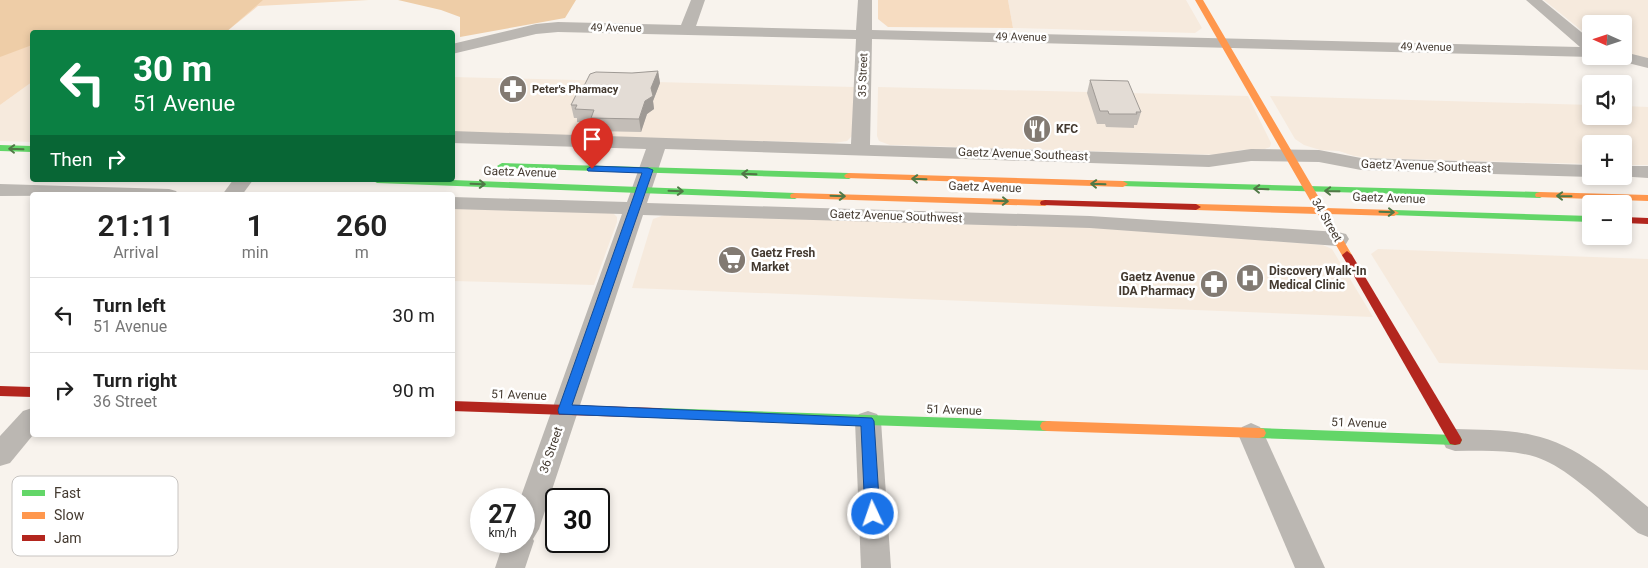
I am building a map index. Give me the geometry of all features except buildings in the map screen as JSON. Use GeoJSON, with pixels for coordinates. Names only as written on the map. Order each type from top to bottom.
{"type":"FeatureCollection","features":[{"type":"Feature","properties":{"kind":"main road","name":"34 Street"},"geometry":{"type":"LineString","coordinates":[[1199,0],[1455,440]]}},
{"type":"Feature","properties":{"kind":"main road"},"geometry":{"type":"LineString","coordinates":[[0,148],[30,149]]}},
{"type":"Feature","properties":{"kind":"main road","name":"Gaetz Avenue"},"geometry":{"type":"LineString","coordinates":[[492,166],[641,190],[1310,190],[1648,198]]}},
{"type":"Feature","properties":{"kind":"main road","name":"Gaetz Avenue"},"geometry":{"type":"LineString","coordinates":[[430,182],[1582,219]]}},
{"type":"Feature","properties":{"kind":"main road"},"geometry":{"type":"LineString","coordinates":[[1528,217],[1582,207]]}},
{"type":"Feature","properties":{"kind":"main road"},"geometry":{"type":"LineString","coordinates":[[1632,208],[1648,208]]}},
{"type":"Feature","properties":{"kind":"main road"},"geometry":{"type":"LineString","coordinates":[[1632,220],[1648,221]]}},
{"type":"Feature","properties":{"kind":"main road"},"geometry":{"type":"LineString","coordinates":[[0,391],[30,392]]}},
{"type":"Feature","properties":{"kind":"main road","name":"51 Avenue"},"geometry":{"type":"LineString","coordinates":[[455,406],[1455,440]]}},
{"type":"Feature","properties":{"kind":"street"},"geometry":{"type":"LineString","coordinates":[[688,29],[698,0]]}},
{"type":"Feature","properties":{"kind":"street","name":"35 Street"},"geometry":{"type":"LineString","coordinates":[[860,150],[865,0]]}},
{"type":"Feature","properties":{"kind":"street"},"geometry":{"type":"LineString","coordinates":[[1533,0],[1582,42]]}},
{"type":"Feature","properties":{"kind":"street","name":"49 Avenue"},"geometry":{"type":"LineString","coordinates":[[455,48],[548,27],[1582,50]]}},
{"type":"Feature","properties":{"kind":"street"},"geometry":{"type":"LineString","coordinates":[[1632,59],[1648,63]]}},
{"type":"Feature","properties":{"kind":"street","name":"Gaetz Avenue Southeast"},"geometry":{"type":"LineString","coordinates":[[455,137],[1209,161],[1245,155],[1325,156],[1361,164],[1582,171]]}},
{"type":"Feature","properties":{"kind":"street","name":"36 Street"},"geometry":{"type":"LineString","coordinates":[[535,496],[657,144]]}},
{"type":"Feature","properties":{"kind":"street"},"geometry":{"type":"LineString","coordinates":[[1632,172],[1648,172]]}},
{"type":"Feature","properties":{"kind":"street"},"geometry":{"type":"LineString","coordinates":[[234,192],[242,182]]}},
{"type":"Feature","properties":{"kind":"street"},"geometry":{"type":"LineString","coordinates":[[0,190],[68,192]]}},
{"type":"Feature","properties":{"kind":"street","name":"Gaetz Avenue Southwest"},"geometry":{"type":"LineString","coordinates":[[455,203],[641,190],[1338,239]]}},
{"type":"Feature","properties":{"kind":"street"},"geometry":{"type":"LineString","coordinates":[[0,455],[30,420]]}},
{"type":"Feature","properties":{"kind":"street"},"geometry":{"type":"LineString","coordinates":[[868,421],[876,568]]}},
{"type":"Feature","properties":{"kind":"street"},"geometry":{"type":"LineString","coordinates":[[1251,434],[1310,568]]}},
{"type":"Feature","properties":{"kind":"street"},"geometry":{"type":"LineString","coordinates":[[1455,440],[1512,442],[1544,448],[1574,466],[1648,524]]}},
{"type":"Feature","properties":{"kind":"street"},"geometry":{"type":"LineString","coordinates":[[510,568],[516,553]]}},
{"type":"Feature","properties":{"kind":"shaded area"},"geometry":{"type":"Polygon","coordinates":[[[0,0],[369,0],[258,6],[228,30],[30,30],[30,83],[0,105],[0,0]]]}},
{"type":"Feature","properties":{"kind":"shaded area"},"geometry":{"type":"Polygon","coordinates":[[[0,0],[263,0],[228,30],[30,30],[30,46],[0,57],[0,0]]]}},
{"type":"Feature","properties":{"kind":"shaded area"},"geometry":{"type":"Polygon","coordinates":[[[398,0],[576,0],[565,18],[460,37],[460,17],[441,10],[398,0]]]}},
{"type":"Feature","properties":{"kind":"shaded area"},"geometry":{"type":"Polygon","coordinates":[[[878,0],[1008,0],[1013,28],[888,27],[878,19],[878,0]]]}},
{"type":"Feature","properties":{"kind":"shaded area"},"geometry":{"type":"Polygon","coordinates":[[[1008,0],[1186,0],[1202,28],[1195,33],[1013,28],[1008,0]]]}},
{"type":"Feature","properties":{"kind":"shaded area"},"geometry":{"type":"Polygon","coordinates":[[[1544,0],[1648,0],[1648,58],[1632,55],[1632,15],[1582,15],[1582,31],[1544,0]]]}},
{"type":"Feature","properties":{"kind":"shaded area"},"geometry":{"type":"Polygon","coordinates":[[[455,77],[854,87],[852,136],[847,141],[834,143],[455,133],[455,77]]]}},
{"type":"Feature","properties":{"kind":"shaded area"},"geometry":{"type":"Polygon","coordinates":[[[30,83],[30,142],[0,141],[0,105],[30,83]]]}},
{"type":"Feature","properties":{"kind":"shaded area"},"geometry":{"type":"Polygon","coordinates":[[[878,87],[1248,96],[1271,143],[1270,147],[1265,149],[1240,150],[1222,155],[890,145],[879,141],[877,136],[878,87]]]}},
{"type":"Feature","properties":{"kind":"shaded area"},"geometry":{"type":"Polygon","coordinates":[[[1270,96],[1582,105],[1582,125],[1632,125],[1632,106],[1648,107],[1648,165],[1632,165],[1632,135],[1582,135],[1582,164],[1370,158],[1354,156],[1339,151],[1320,150],[1304,145],[1295,139],[1270,96]]]}},
{"type":"Feature","properties":{"kind":"shaded area"},"geometry":{"type":"Polygon","coordinates":[[[455,208],[613,213],[617,217],[617,222],[594,285],[455,281],[455,208]]]}},
{"type":"Feature","properties":{"kind":"shaded area"},"geometry":{"type":"Polygon","coordinates":[[[667,214],[1089,225],[1323,245],[1332,249],[1373,317],[632,288],[653,219],[667,214]]]}},
{"type":"Feature","properties":{"kind":"shaded area"},"geometry":{"type":"Polygon","coordinates":[[[1378,249],[1648,259],[1648,370],[1439,363],[1371,254],[1378,249]]]}},
{"type":"Feature","properties":{"kind":"traffic: fast"},"geometry":{"type":"LineString","coordinates":[[0,148],[30,149]]}},
{"type":"Feature","properties":{"kind":"traffic: fast"},"geometry":{"type":"LineString","coordinates":[[502,166],[849,176]]}},
{"type":"Feature","properties":{"kind":"traffic: fast"},"geometry":{"type":"LineString","coordinates":[[429,182],[795,196]]}},
{"type":"Feature","properties":{"kind":"traffic: fast"},"geometry":{"type":"LineString","coordinates":[[1123,184],[1540,195]]}},
{"type":"Feature","properties":{"kind":"traffic: fast"},"geometry":{"type":"LineString","coordinates":[[1394,213],[1582,219]]}},
{"type":"Feature","properties":{"kind":"traffic: fast"},"geometry":{"type":"LineString","coordinates":[[658,413],[1047,426]]}},
{"type":"Feature","properties":{"kind":"traffic: fast"},"geometry":{"type":"LineString","coordinates":[[1259,433],[1455,440]]}},
{"type":"Feature","properties":{"kind":"traffic: slow"},"geometry":{"type":"LineString","coordinates":[[1199,0],[1347,255]]}},
{"type":"Feature","properties":{"kind":"traffic: slow"},"geometry":{"type":"LineString","coordinates":[[849,176],[1123,184]]}},
{"type":"Feature","properties":{"kind":"traffic: slow"},"geometry":{"type":"LineString","coordinates":[[1540,195],[1648,198]]}},
{"type":"Feature","properties":{"kind":"traffic: slow"},"geometry":{"type":"LineString","coordinates":[[795,196],[1045,203]]}},
{"type":"Feature","properties":{"kind":"traffic: slow"},"geometry":{"type":"LineString","coordinates":[[1196,207],[1394,213]]}},
{"type":"Feature","properties":{"kind":"traffic: slow"},"geometry":{"type":"LineString","coordinates":[[1047,426],[1259,433]]}},
{"type":"Feature","properties":{"kind":"traffic: jam"},"geometry":{"type":"LineString","coordinates":[[1045,203],[1196,207]]}},
{"type":"Feature","properties":{"kind":"traffic: jam"},"geometry":{"type":"LineString","coordinates":[[1632,220],[1648,221]]}},
{"type":"Feature","properties":{"kind":"traffic: jam"},"geometry":{"type":"LineString","coordinates":[[1347,255],[1455,440]]}},
{"type":"Feature","properties":{"kind":"traffic: jam"},"geometry":{"type":"LineString","coordinates":[[0,391],[30,392]]}},
{"type":"Feature","properties":{"kind":"traffic: jam"},"geometry":{"type":"LineString","coordinates":[[455,406],[658,413]]}},
{"type":"Feature","properties":{"kind":"place","name":"Peter's Pharmacy"},"geometry":{"type":"Point","coordinates":[513,89]}},
{"type":"Feature","properties":{"kind":"place","name":"KFC"},"geometry":{"type":"Point","coordinates":[1037,129]}},
{"type":"Feature","properties":{"kind":"place","name":"Gaetz Fresh Market"},"geometry":{"type":"Point","coordinates":[732,260]}},
{"type":"Feature","properties":{"kind":"place","name":"Discovery Walk-In Medical Clinic"},"geometry":{"type":"Point","coordinates":[1250,278]}},
{"type":"Feature","properties":{"kind":"place","name":"Gaetz Avenue IDA Pharmacy"},"geometry":{"type":"Point","coordinates":[1214,284]}},
{"type":"Feature","properties":{"kind":"route"},"geometry":{"type":"LineString","coordinates":[[592,169],[648,170],[564,410],[868,421],[873,514]]}}]}
